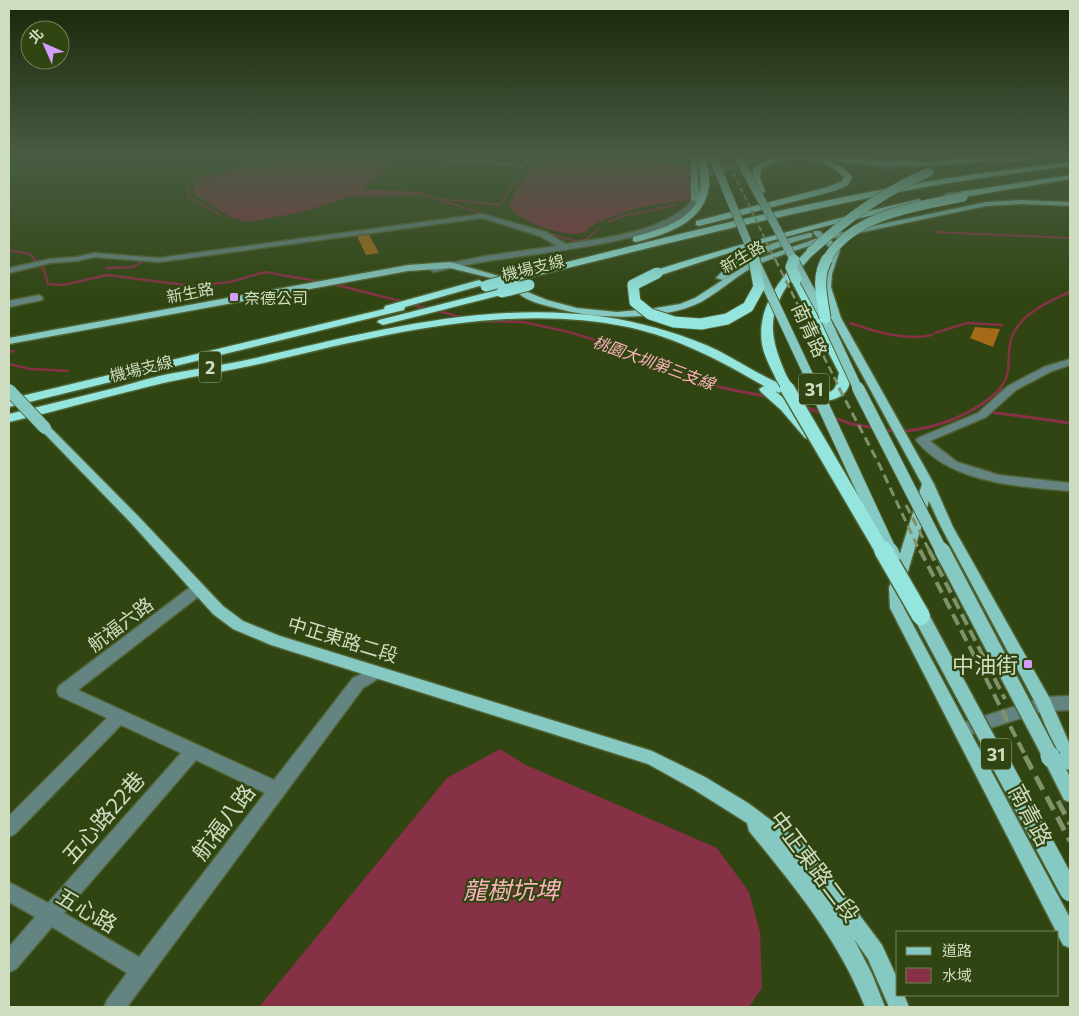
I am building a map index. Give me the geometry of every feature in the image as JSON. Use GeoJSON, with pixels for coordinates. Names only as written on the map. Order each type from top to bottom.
{"type":"FeatureCollection","features":[{"type":"Feature","properties":{"kind":"highway"},"geometry":{"type":"LineString","coordinates":[[627,242],[661,230],[691,215],[703,204]]}},
{"type":"Feature","properties":{"kind":"highway"},"geometry":{"type":"LineString","coordinates":[[511,277],[627,242],[771,204]]}},
{"type":"Feature","properties":{"kind":"highway","name":"機場支線"},"geometry":{"type":"LineString","coordinates":[[9,403],[392,309],[484,282],[822,204]]}},
{"type":"Feature","properties":{"kind":"highway","name":"機場支線"},"geometry":{"type":"LineString","coordinates":[[9,418],[501,292],[528,290],[868,204]]}},
{"type":"Feature","properties":{"kind":"highway"},"geometry":{"type":"LineString","coordinates":[[869,204],[845,221],[811,251],[782,286],[768,313],[768,344],[778,383],[829,458],[921,616]]}},
{"type":"Feature","properties":{"kind":"highway"},"geometry":{"type":"LineString","coordinates":[[754,258],[760,284],[757,297],[742,312],[715,322],[678,323],[658,318],[644,311],[633,298],[631,292],[633,285],[657,273],[738,247],[837,220],[911,204]]}},
{"type":"Feature","properties":{"kind":"highway"},"geometry":{"type":"LineString","coordinates":[[826,318],[820,287],[824,263],[828,253],[836,244],[853,230],[880,218],[934,204]]}},
{"type":"Feature","properties":{"kind":"highway"},"geometry":{"type":"LineString","coordinates":[[169,378],[268,359],[373,333],[435,323],[530,315],[596,319],[634,325],[685,340],[804,396],[832,396],[841,391],[845,373],[790,267],[794,260]]}},
{"type":"Feature","properties":{"kind":"highway"},"geometry":{"type":"LineString","coordinates":[[596,319],[678,343],[735,369],[769,392],[786,407],[829,458]]}},
{"type":"Feature","properties":{"kind":"main road","name":"南青路"},"geometry":{"type":"LineString","coordinates":[[732,204],[754,258],[921,616],[1070,892]]}},
{"type":"Feature","properties":{"kind":"main road","name":"南青路"},"geometry":{"type":"LineString","coordinates":[[764,204],[826,318],[870,414],[1070,794]]}},
{"type":"Feature","properties":{"kind":"main road","name":"新生路"},"geometry":{"type":"LineString","coordinates":[[528,290],[544,302],[577,311],[617,315],[650,312],[682,306],[698,300],[755,263],[821,236],[984,204]]}},
{"type":"Feature","properties":{"kind":"main road","name":"南青路"},"geometry":{"type":"LineString","coordinates":[[821,236],[833,245],[836,250],[828,274],[827,286],[836,318],[928,484],[930,503],[896,588],[897,608],[1070,938]]}},
{"type":"Feature","properties":{"kind":"main road","name":"新生路"},"geometry":{"type":"LineString","coordinates":[[9,346],[408,268],[450,265],[494,276]]}},
{"type":"Feature","properties":{"kind":"main road","name":"新生路"},"geometry":{"type":"LineString","coordinates":[[355,279],[434,270],[465,273],[484,282]]}},
{"type":"Feature","properties":{"kind":"main road","name":"新生路"},"geometry":{"type":"LineString","coordinates":[[9,341],[315,287]]}},
{"type":"Feature","properties":{"kind":"main road","name":"中正東路二段"},"geometry":{"type":"LineString","coordinates":[[9,390],[138,523],[198,589],[227,618],[246,629],[276,641],[376,673],[652,758],[742,810],[804,854],[875,952],[899,1007]]}},
{"type":"Feature","properties":{"kind":"main road"},"geometry":{"type":"LineString","coordinates":[[930,503],[947,527],[1044,704],[1070,763]]}},
{"type":"Feature","properties":{"kind":"main road"},"geometry":{"type":"LineString","coordinates":[[1022,710],[1054,730]]}},
{"type":"Feature","properties":{"kind":"main road","name":"中正東路二段"},"geometry":{"type":"LineString","coordinates":[[742,810],[795,872],[832,921],[869,990],[875,1007]]}},
{"type":"Feature","properties":{"kind":"street"},"geometry":{"type":"LineString","coordinates":[[434,270],[450,265],[566,248],[622,236],[667,223],[687,211],[691,204]]}},
{"type":"Feature","properties":{"kind":"street"},"geometry":{"type":"LineString","coordinates":[[9,271],[50,261],[77,259],[94,255],[159,260],[482,216],[543,234],[566,248]]}},
{"type":"Feature","properties":{"kind":"street"},"geometry":{"type":"LineString","coordinates":[[9,304],[39,298]]}},
{"type":"Feature","properties":{"kind":"street"},"geometry":{"type":"LineString","coordinates":[[1070,362],[1048,369],[1012,388],[982,415],[922,440],[953,465],[998,479],[1070,487]]}},
{"type":"Feature","properties":{"kind":"street","name":"航福六路"},"geometry":{"type":"LineString","coordinates":[[119,716],[65,691],[198,589]]}},
{"type":"Feature","properties":{"kind":"street","name":"航福八路"},"geometry":{"type":"LineString","coordinates":[[114,1007],[358,683],[376,673]]}},
{"type":"Feature","properties":{"kind":"street"},"geometry":{"type":"LineString","coordinates":[[962,730],[1044,704],[1070,702]]}},
{"type":"Feature","properties":{"kind":"street"},"geometry":{"type":"LineString","coordinates":[[9,828],[119,716],[277,790]]}},
{"type":"Feature","properties":{"kind":"street","name":"五心路22巷"},"geometry":{"type":"LineString","coordinates":[[9,962],[193,751]]}},
{"type":"Feature","properties":{"kind":"street","name":"五心路"},"geometry":{"type":"LineString","coordinates":[[9,891],[142,970]]}},
{"type":"Feature","properties":{"kind":"shaded area"},"geometry":{"type":"Polygon","coordinates":[[[368,233],[379,253],[366,255],[356,234],[368,233]]]}},
{"type":"Feature","properties":{"kind":"shaded area"},"geometry":{"type":"Polygon","coordinates":[[[975,327],[1000,329],[993,347],[970,338],[975,327]]]}},
{"type":"Feature","properties":{"kind":"water"},"geometry":{"type":"Polygon","coordinates":[[[211,204],[326,204],[306,211],[249,222],[232,218],[211,204]]]}},
{"type":"Feature","properties":{"kind":"water"},"geometry":{"type":"Polygon","coordinates":[[[510,204],[657,204],[624,212],[588,228],[588,231],[573,234],[548,229],[528,221],[509,206],[510,204]]]}},
{"type":"Feature","properties":{"kind":"water","name":"龍樹坑埤"},"geometry":{"type":"Polygon","coordinates":[[[500,749],[526,765],[717,848],[749,892],[760,932],[762,988],[749,1007],[259,1007],[447,778],[500,749]]]}},
{"type":"Feature","properties":{"kind":"waterway"},"geometry":{"type":"LineString","coordinates":[[202,204],[220,215]]}},
{"type":"Feature","properties":{"kind":"waterway"},"geometry":{"type":"LineString","coordinates":[[454,204],[511,222]]}},
{"type":"Feature","properties":{"kind":"waterway"},"geometry":{"type":"LineString","coordinates":[[494,204],[500,204]]}},
{"type":"Feature","properties":{"kind":"waterway"},"geometry":{"type":"LineString","coordinates":[[608,222],[623,216],[676,205]]}},
{"type":"Feature","properties":{"kind":"waterway"},"geometry":{"type":"LineString","coordinates":[[585,240],[599,229]]}},
{"type":"Feature","properties":{"kind":"waterway"},"geometry":{"type":"LineString","coordinates":[[544,232],[576,241],[582,240]]}},
{"type":"Feature","properties":{"kind":"waterway"},"geometry":{"type":"LineString","coordinates":[[936,232],[1070,238]]}},
{"type":"Feature","properties":{"kind":"waterway","name":"桃園大圳第三支線"},"geometry":{"type":"LineString","coordinates":[[9,250],[30,254],[35,260]]}},
{"type":"Feature","properties":{"kind":"waterway","name":"桃園大圳第三支線"},"geometry":{"type":"LineString","coordinates":[[34,259],[44,270],[48,284],[63,285],[107,275],[193,286],[230,282],[265,272],[322,282]]}},
{"type":"Feature","properties":{"kind":"waterway"},"geometry":{"type":"LineString","coordinates":[[106,268],[133,267],[145,260]]}},
{"type":"Feature","properties":{"kind":"waterway","name":"桃園大圳第三支線"},"geometry":{"type":"LineString","coordinates":[[333,284],[404,302]]}},
{"type":"Feature","properties":{"kind":"waterway","name":"桃園大圳第三支線"},"geometry":{"type":"LineString","coordinates":[[999,389],[1006,379],[1010,344],[1018,325],[1042,305],[1070,292]]}},
{"type":"Feature","properties":{"kind":"waterway","name":"桃園大圳第三支線"},"geometry":{"type":"LineString","coordinates":[[410,304],[428,309]]}},
{"type":"Feature","properties":{"kind":"waterway","name":"桃園大圳第三支線"},"geometry":{"type":"LineString","coordinates":[[434,310],[465,318]]}},
{"type":"Feature","properties":{"kind":"waterway","name":"桃園大圳第三支線"},"geometry":{"type":"LineString","coordinates":[[478,321],[523,322],[569,332],[633,352],[701,382],[728,389]]}},
{"type":"Feature","properties":{"kind":"waterway"},"geometry":{"type":"LineString","coordinates":[[850,323],[900,336],[921,337],[932,335]]}},
{"type":"Feature","properties":{"kind":"waterway"},"geometry":{"type":"LineString","coordinates":[[935,333],[967,323],[1002,325]]}},
{"type":"Feature","properties":{"kind":"waterway"},"geometry":{"type":"LineString","coordinates":[[9,352],[14,351]]}},
{"type":"Feature","properties":{"kind":"waterway"},"geometry":{"type":"LineString","coordinates":[[9,364],[30,369],[68,371]]}},
{"type":"Feature","properties":{"kind":"waterway","name":"桃園大圳第三支線"},"geometry":{"type":"LineString","coordinates":[[723,388],[728,389]]}},
{"type":"Feature","properties":{"kind":"waterway","name":"桃園大圳第三支線"},"geometry":{"type":"LineString","coordinates":[[883,430],[914,430],[947,422],[977,407],[1001,388]]}},
{"type":"Feature","properties":{"kind":"waterway","name":"桃園大圳第三支線"},"geometry":{"type":"LineString","coordinates":[[728,389],[769,397]]}},
{"type":"Feature","properties":{"kind":"waterway","name":"桃園大圳第三支線"},"geometry":{"type":"LineString","coordinates":[[804,407],[822,413]]}},
{"type":"Feature","properties":{"kind":"waterway"},"geometry":{"type":"LineString","coordinates":[[990,412],[1070,423]]}},
{"type":"Feature","properties":{"kind":"waterway","name":"桃園大圳第三支線"},"geometry":{"type":"LineString","coordinates":[[832,417],[851,424],[875,428]]}},
{"type":"Feature","properties":{"kind":"railway"},"geometry":{"type":"LineString","coordinates":[[749,204],[775,260]]}},
{"type":"Feature","properties":{"kind":"railway"},"geometry":{"type":"LineString","coordinates":[[775,259],[840,389]]}},
{"type":"Feature","properties":{"kind":"railway"},"geometry":{"type":"LineString","coordinates":[[839,388],[879,464],[920,552]]}},
{"type":"Feature","properties":{"kind":"railway"},"geometry":{"type":"LineString","coordinates":[[906,505],[930,552]]}},
{"type":"Feature","properties":{"kind":"railway"},"geometry":{"type":"LineString","coordinates":[[920,550],[1026,757]]}},
{"type":"Feature","properties":{"kind":"railway"},"geometry":{"type":"LineString","coordinates":[[929,550],[1005,699]]}},
{"type":"Feature","properties":{"kind":"railway"},"geometry":{"type":"LineString","coordinates":[[1025,756],[1070,841]]}},
{"type":"Feature","properties":{"kind":"railway"},"geometry":{"type":"LineString","coordinates":[[1058,801],[1070,824]]}},
{"type":"Feature","properties":{"kind":"place","name":"奈德公司"},"geometry":{"type":"Point","coordinates":[234,297]}},
{"type":"Feature","properties":{"kind":"place","name":"中油街"},"geometry":{"type":"Point","coordinates":[1028,664]}}]}
